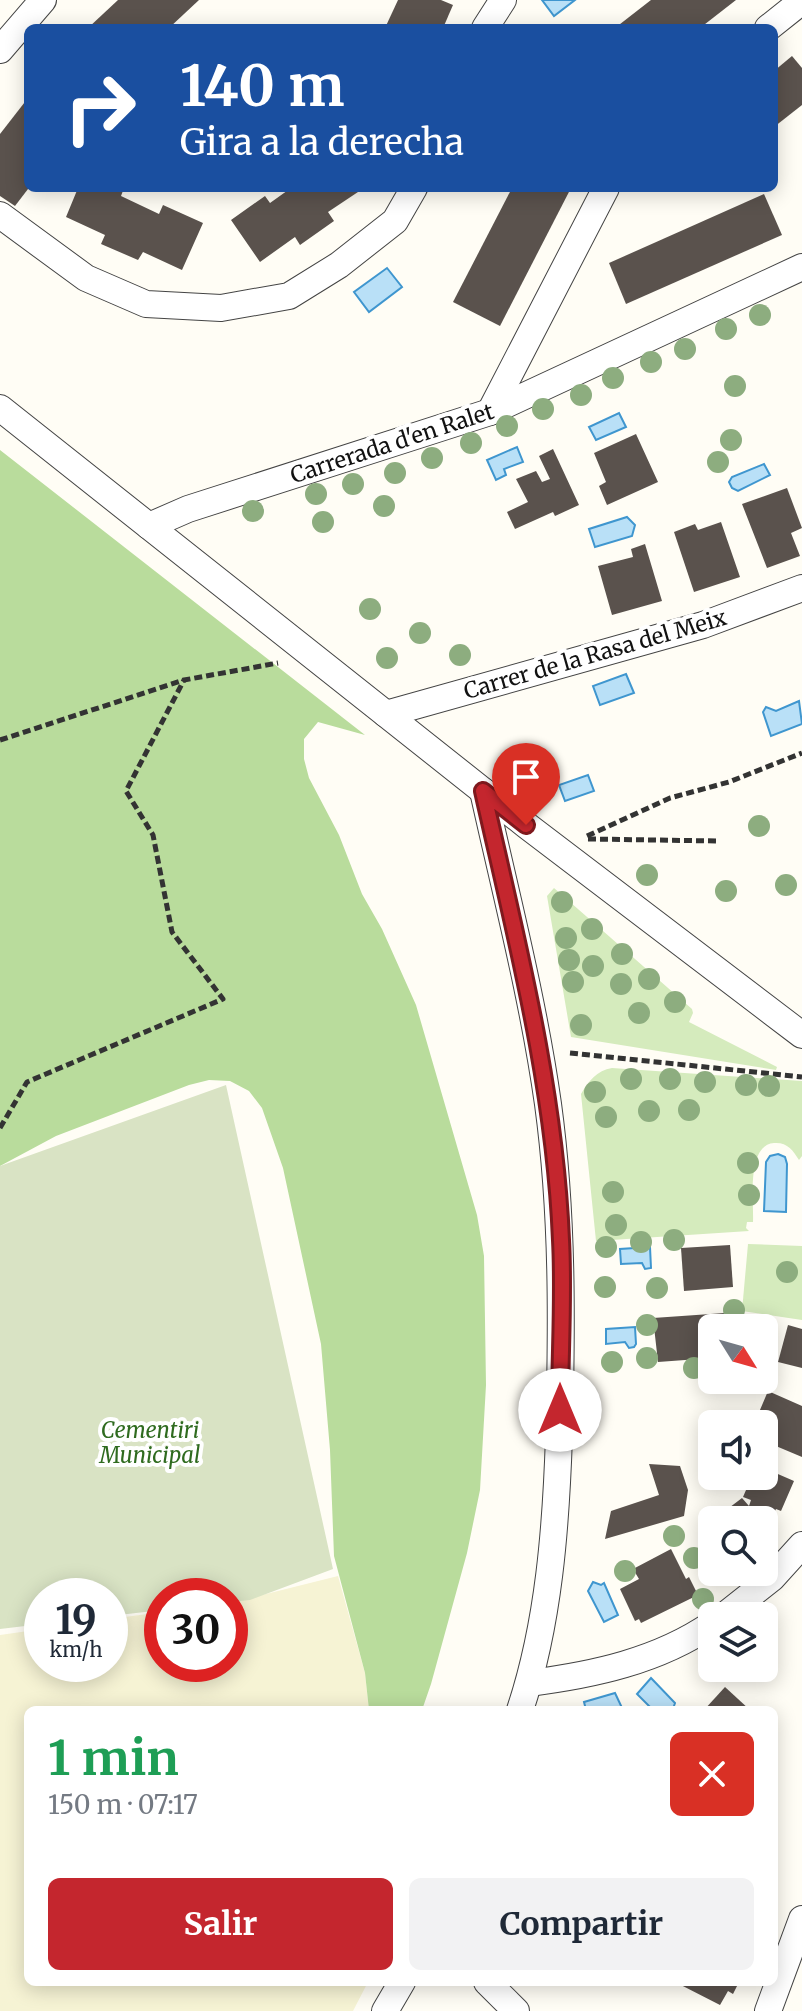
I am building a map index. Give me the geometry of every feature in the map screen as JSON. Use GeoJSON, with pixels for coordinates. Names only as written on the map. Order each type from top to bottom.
{"type":"FeatureCollection","features":[{"type":"Feature","properties":{"kind":"street"},"geometry":{"type":"LineString","coordinates":[[0,50],[43,0]]}},
{"type":"Feature","properties":{"kind":"street"},"geometry":{"type":"LineString","coordinates":[[488,24],[503,0]]}},
{"type":"Feature","properties":{"kind":"street"},"geometry":{"type":"LineString","coordinates":[[773,24],[802,1]]}},
{"type":"Feature","properties":{"kind":"street"},"geometry":{"type":"LineString","coordinates":[[0,215],[86,278],[146,304],[221,308],[289,296],[339,265],[395,221],[412,192]]}},
{"type":"Feature","properties":{"kind":"street"},"geometry":{"type":"LineString","coordinates":[[490,412],[604,192]]}},
{"type":"Feature","properties":{"kind":"street","name":"Carrerada d'en Ralet"},"geometry":{"type":"LineString","coordinates":[[149,526],[188,509],[490,412],[802,267]]}},
{"type":"Feature","properties":{"kind":"street"},"geometry":{"type":"LineString","coordinates":[[0,408],[483,791],[802,1035]]}},
{"type":"Feature","properties":{"kind":"street","name":"Carrer de la Rasa del Meix"},"geometry":{"type":"LineString","coordinates":[[386,714],[703,625],[802,588]]}},
{"type":"Feature","properties":{"kind":"street"},"geometry":{"type":"LineString","coordinates":[[483,791],[548,1104],[561,1240],[557,1500],[547,1585],[529,1683],[521,1706]]}},
{"type":"Feature","properties":{"kind":"street"},"geometry":{"type":"LineString","coordinates":[[742,1602],[772,1578],[802,1545]]}},
{"type":"Feature","properties":{"kind":"street"},"geometry":{"type":"LineString","coordinates":[[529,1683],[580,1676],[639,1660],[698,1633]]}},
{"type":"Feature","properties":{"kind":"street"},"geometry":{"type":"LineString","coordinates":[[778,1984],[802,1919]]}},
{"type":"Feature","properties":{"kind":"street"},"geometry":{"type":"LineString","coordinates":[[385,2011],[400,1986]]}},
{"type":"Feature","properties":{"kind":"street"},"geometry":{"type":"LineString","coordinates":[[491,1986],[516,2011]]}},
{"type":"Feature","properties":{"kind":"street"},"geometry":{"type":"LineString","coordinates":[[768,2011],[777,1986]]}},
{"type":"Feature","properties":{"kind":"path"},"geometry":{"type":"LineString","coordinates":[[0,740],[184,680],[283,663]]}},
{"type":"Feature","properties":{"kind":"path"},"geometry":{"type":"LineString","coordinates":[[0,1128],[27,1082],[223,999],[172,932],[153,835],[126,791],[184,680]]}},
{"type":"Feature","properties":{"kind":"path"},"geometry":{"type":"LineString","coordinates":[[718,841],[583,838],[670,798],[729,782],[802,753]]}},
{"type":"Feature","properties":{"kind":"path"},"geometry":{"type":"LineString","coordinates":[[570,1053],[802,1077]]}},
{"type":"Feature","properties":{"kind":"shaded area"},"geometry":{"type":"Polygon","coordinates":[[[338,1576],[365,1673],[369,1706],[24,1706],[24,1986],[366,1986],[353,2011],[0,2011],[0,1635],[24,1632],[24,1682],[128,1682],[128,1617],[144,1614],[144,1682],[248,1682],[248,1598],[338,1576]]]}},
{"type":"Feature","properties":{"kind":"green space"},"geometry":{"type":"Polygon","coordinates":[[[0,450],[365,735],[318,722],[304,739],[304,759],[309,778],[339,835],[362,894],[382,929],[416,1005],[477,1215],[484,1256],[486,1385],[480,1490],[467,1553],[423,1706],[369,1706],[365,1673],[334,1556],[330,1450],[321,1344],[283,1168],[262,1108],[249,1091],[230,1081],[209,1080],[189,1085],[56,1136],[0,1166],[0,450]]]}},
{"type":"Feature","properties":{"kind":"green space"},"geometry":{"type":"Polygon","coordinates":[[[554,888],[692,1009],[689,1022],[777,1067],[776,1070],[571,1037],[547,896],[554,888]]]}},
{"type":"Feature","properties":{"kind":"green space"},"geometry":{"type":"Polygon","coordinates":[[[612,1068],[802,1081],[802,1156],[799,1160],[789,1147],[779,1143],[765,1146],[759,1153],[753,1176],[753,1222],[747,1222],[746,1228],[749,1231],[596,1241],[581,1094],[594,1077],[612,1068]]]}},
{"type":"Feature","properties":{"kind":"green space","name":"Cementiri Municipal"},"geometry":{"type":"Polygon","coordinates":[[[226,1085],[333,1569],[248,1600],[248,1578],[144,1578],[144,1612],[128,1614],[128,1578],[24,1578],[24,1626],[0,1629],[0,1166],[226,1085]]]}},
{"type":"Feature","properties":{"kind":"green space"},"geometry":{"type":"Polygon","coordinates":[[[748,1244],[802,1246],[802,1320],[742,1311],[748,1244]]]}},
{"type":"Feature","properties":{"kind":"water"},"geometry":{"type":"Polygon","coordinates":[[[542,0],[575,0],[554,16],[542,0]]]}},
{"type":"Feature","properties":{"kind":"water"},"geometry":{"type":"Polygon","coordinates":[[[387,268],[402,287],[369,312],[354,292],[387,268]]]}},
{"type":"Feature","properties":{"kind":"water"},"geometry":{"type":"Polygon","coordinates":[[[619,413],[626,427],[596,440],[589,427],[619,413]]]}},
{"type":"Feature","properties":{"kind":"water"},"geometry":{"type":"Polygon","coordinates":[[[517,447],[523,462],[504,469],[506,475],[496,480],[487,460],[517,447]]]}},
{"type":"Feature","properties":{"kind":"water"},"geometry":{"type":"Polygon","coordinates":[[[764,464],[770,475],[738,491],[732,488],[729,482],[732,477],[764,464]]]}},
{"type":"Feature","properties":{"kind":"water"},"geometry":{"type":"Polygon","coordinates":[[[627,517],[635,525],[632,536],[595,547],[589,529],[627,517]]]}},
{"type":"Feature","properties":{"kind":"water"},"geometry":{"type":"Polygon","coordinates":[[[626,674],[634,693],[600,705],[593,686],[626,674]]]}},
{"type":"Feature","properties":{"kind":"water"},"geometry":{"type":"Polygon","coordinates":[[[799,701],[802,724],[771,736],[763,712],[766,707],[776,711],[799,701]]]}},
{"type":"Feature","properties":{"kind":"water"},"geometry":{"type":"Polygon","coordinates":[[[588,775],[594,791],[565,801],[559,785],[588,775]]]}},
{"type":"Feature","properties":{"kind":"water"},"geometry":{"type":"Polygon","coordinates":[[[778,1154],[785,1157],[787,1164],[786,1212],[764,1211],[766,1162],[770,1156],[778,1154]]]}},
{"type":"Feature","properties":{"kind":"water"},"geometry":{"type":"Polygon","coordinates":[[[650,1247],[651,1268],[645,1269],[642,1263],[621,1264],[620,1249],[650,1247]]]}},
{"type":"Feature","properties":{"kind":"water"},"geometry":{"type":"Polygon","coordinates":[[[635,1327],[634,1347],[629,1348],[625,1342],[606,1344],[606,1329],[635,1327]]]}},
{"type":"Feature","properties":{"kind":"water"},"geometry":{"type":"Polygon","coordinates":[[[593,1582],[604,1583],[618,1615],[604,1622],[588,1591],[593,1582]]]}},
{"type":"Feature","properties":{"kind":"water"},"geometry":{"type":"Polygon","coordinates":[[[651,1678],[675,1703],[674,1706],[649,1706],[637,1694],[651,1678]]]}},
{"type":"Feature","properties":{"kind":"water"},"geometry":{"type":"Polygon","coordinates":[[[615,1693],[621,1706],[585,1706],[584,1702],[615,1693]]]}},
{"type":"Feature","properties":{"kind":"building"},"geometry":{"type":"Polygon","coordinates":[[[118,0],[199,0],[173,24],[92,24],[118,0]]]}},
{"type":"Feature","properties":{"kind":"building"},"geometry":{"type":"Polygon","coordinates":[[[398,0],[441,0],[453,5],[445,24],[387,24],[398,0]]]}},
{"type":"Feature","properties":{"kind":"building"},"geometry":{"type":"Polygon","coordinates":[[[651,0],[736,0],[705,24],[620,24],[651,0]]]}},
{"type":"Feature","properties":{"kind":"building"},"geometry":{"type":"Polygon","coordinates":[[[792,56],[802,68],[802,105],[778,124],[778,68],[792,56]]]}},
{"type":"Feature","properties":{"kind":"building"},"geometry":{"type":"Polygon","coordinates":[[[24,103],[26,192],[15,206],[0,196],[0,134],[24,103]]]}},
{"type":"Feature","properties":{"kind":"building"},"geometry":{"type":"Polygon","coordinates":[[[76,192],[122,192],[121,196],[159,214],[163,205],[203,223],[182,270],[143,252],[138,260],[101,244],[105,235],[66,217],[76,192]]]}},
{"type":"Feature","properties":{"kind":"building"},"geometry":{"type":"Polygon","coordinates":[[[285,192],[358,192],[328,212],[334,221],[300,245],[295,237],[260,262],[231,220],[265,196],[270,203],[285,192]]]}},
{"type":"Feature","properties":{"kind":"building"},"geometry":{"type":"Polygon","coordinates":[[[510,192],[569,192],[500,326],[453,302],[510,192]]]}},
{"type":"Feature","properties":{"kind":"building"},"geometry":{"type":"Polygon","coordinates":[[[764,194],[782,235],[626,304],[609,263],[764,194]]]}},
{"type":"Feature","properties":{"kind":"building"},"geometry":{"type":"Polygon","coordinates":[[[636,434],[658,482],[607,505],[599,486],[606,482],[594,453],[636,434]]]}},
{"type":"Feature","properties":{"kind":"building"},"geometry":{"type":"Polygon","coordinates":[[[553,449],[579,505],[555,516],[553,512],[515,529],[507,512],[528,502],[516,479],[536,471],[542,482],[550,479],[539,456],[553,449]]]}},
{"type":"Feature","properties":{"kind":"building"},"geometry":{"type":"Polygon","coordinates":[[[787,488],[802,528],[791,533],[800,556],[767,568],[742,504],[787,488]]]}},
{"type":"Feature","properties":{"kind":"building"},"geometry":{"type":"Polygon","coordinates":[[[721,522],[740,577],[694,592],[674,532],[695,524],[698,530],[721,522]]]}},
{"type":"Feature","properties":{"kind":"building"},"geometry":{"type":"Polygon","coordinates":[[[645,544],[662,601],[612,615],[598,566],[633,557],[631,549],[645,544]]]}},
{"type":"Feature","properties":{"kind":"building"},"geometry":{"type":"Polygon","coordinates":[[[730,1245],[733,1287],[684,1291],[681,1248],[730,1245]]]}},
{"type":"Feature","properties":{"kind":"building"},"geometry":{"type":"Polygon","coordinates":[[[698,1315],[698,1359],[658,1362],[653,1318],[698,1315]]]}},
{"type":"Feature","properties":{"kind":"building"},"geometry":{"type":"Polygon","coordinates":[[[788,1325],[802,1329],[802,1368],[778,1362],[788,1325]]]}},
{"type":"Feature","properties":{"kind":"building"},"geometry":{"type":"Polygon","coordinates":[[[767,1394],[775,1394],[802,1406],[802,1457],[778,1447],[778,1410],[760,1410],[767,1394]]]}},
{"type":"Feature","properties":{"kind":"building"},"geometry":{"type":"Polygon","coordinates":[[[649,1464],[680,1466],[688,1490],[684,1516],[605,1539],[611,1511],[659,1495],[649,1464]]]}},
{"type":"Feature","properties":{"kind":"building"},"geometry":{"type":"Polygon","coordinates":[[[778,1474],[794,1481],[781,1511],[778,1506],[749,1506],[751,1500],[743,1497],[746,1490],[778,1490],[778,1474]]]}},
{"type":"Feature","properties":{"kind":"building"},"geometry":{"type":"Polygon","coordinates":[[[742,1498],[749,1506],[731,1506],[742,1498]]]}},
{"type":"Feature","properties":{"kind":"building"},"geometry":{"type":"Polygon","coordinates":[[[671,1549],[698,1595],[641,1623],[639,1619],[635,1621],[620,1589],[639,1579],[633,1569],[671,1549]]]}},
{"type":"Feature","properties":{"kind":"building"},"geometry":{"type":"Polygon","coordinates":[[[725,1687],[746,1706],[708,1706],[725,1687]]]}},
{"type":"Feature","properties":{"kind":"building"},"geometry":{"type":"Polygon","coordinates":[[[683,1986],[737,1986],[733,1994],[728,1991],[720,2005],[683,1986]]]}},
{"type":"Feature","properties":{"kind":"route"},"geometry":{"type":"LineString","coordinates":[[526,825],[483,791],[510,907],[548,1104],[561,1240],[560,1410]]}}]}
